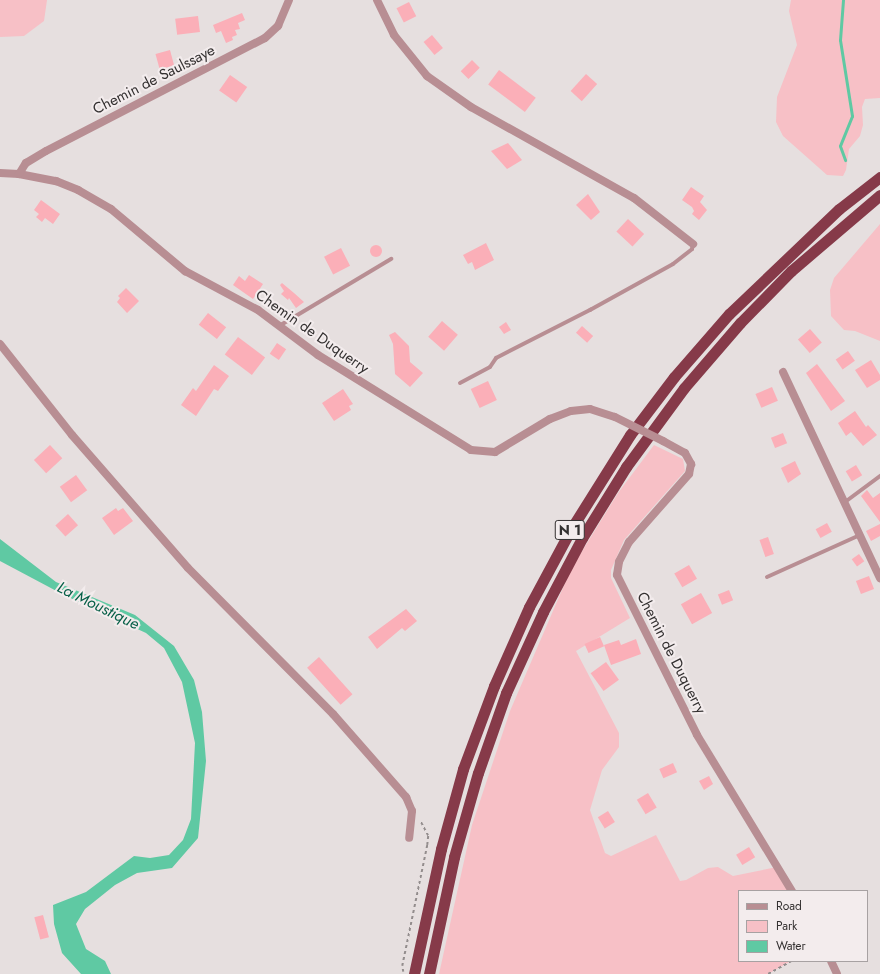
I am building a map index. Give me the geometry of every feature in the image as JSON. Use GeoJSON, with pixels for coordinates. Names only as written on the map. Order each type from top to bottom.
{"type":"FeatureCollection","features":[{"type":"Feature","properties":{"kind":"highway","name":"N 1"},"geometry":{"type":"LineString","coordinates":[[414,974],[441,849],[463,770],[494,686],[529,607],[571,529],[630,435],[674,377],[729,314],[839,209],[880,177]]}},
{"type":"Feature","properties":{"kind":"highway","name":"N 1"},"geometry":{"type":"LineString","coordinates":[[429,974],[454,857],[478,773],[498,715],[542,612],[582,538],[626,467],[675,400],[740,323],[791,271],[880,195]]}},
{"type":"Feature","properties":{"kind":"street","name":"Chemin de Saulssaye"},"geometry":{"type":"LineString","coordinates":[[19,174],[26,163],[46,151],[265,38],[278,26],[289,0]]}},
{"type":"Feature","properties":{"kind":"street"},"geometry":{"type":"LineString","coordinates":[[377,0],[394,35],[427,76],[472,107],[634,198],[694,244]]}},
{"type":"Feature","properties":{"kind":"street","name":"Chemin de Duquerry"},"geometry":{"type":"LineString","coordinates":[[0,173],[19,174],[56,181],[78,190],[111,209],[185,271],[239,299],[318,355],[450,439],[478,453],[494,452],[505,448],[561,414],[590,410],[615,417],[685,453],[691,464],[689,474],[629,542],[619,562],[617,575],[697,735],[791,890]]}},
{"type":"Feature","properties":{"kind":"street"},"geometry":{"type":"LineString","coordinates":[[0,344],[72,435],[188,568],[333,714],[406,797],[412,810],[409,838]]}},
{"type":"Feature","properties":{"kind":"street"},"geometry":{"type":"LineString","coordinates":[[783,372],[880,578]]}},
{"type":"Feature","properties":{"kind":"street"},"geometry":{"type":"LineString","coordinates":[[831,962],[837,974]]}},
{"type":"Feature","properties":{"kind":"lane"},"geometry":{"type":"LineString","coordinates":[[460,383],[490,368],[496,358],[584,314],[673,264],[692,250],[694,244]]}},
{"type":"Feature","properties":{"kind":"lane"},"geometry":{"type":"LineString","coordinates":[[279,326],[390,258]]}},
{"type":"Feature","properties":{"kind":"lane"},"geometry":{"type":"LineString","coordinates":[[844,503],[880,476]]}},
{"type":"Feature","properties":{"kind":"lane"},"geometry":{"type":"LineString","coordinates":[[767,577],[860,535]]}},
{"type":"Feature","properties":{"kind":"path"},"geometry":{"type":"LineString","coordinates":[[403,974],[402,966],[428,841],[424,826],[412,810]]}},
{"type":"Feature","properties":{"kind":"path"},"geometry":{"type":"LineString","coordinates":[[768,974],[789,962]]}},
{"type":"Feature","properties":{"kind":"green space"},"geometry":{"type":"Polygon","coordinates":[[[0,0],[47,0],[44,21],[24,36],[0,37],[0,0]]]}},
{"type":"Feature","properties":{"kind":"green space"},"geometry":{"type":"Polygon","coordinates":[[[791,0],[880,0],[880,98],[865,99],[862,107],[863,125],[860,136],[849,149],[846,170],[843,176],[827,175],[783,136],[776,122],[777,97],[797,45],[789,11],[791,0]]]}},
{"type":"Feature","properties":{"kind":"green space"},"geometry":{"type":"Polygon","coordinates":[[[880,224],[880,341],[855,331],[844,330],[831,316],[830,290],[834,278],[880,224]]]}},
{"type":"Feature","properties":{"kind":"green space"},"geometry":{"type":"Polygon","coordinates":[[[654,445],[683,459],[685,471],[624,540],[611,570],[611,578],[630,618],[576,651],[619,733],[619,747],[602,770],[590,810],[605,853],[611,856],[656,835],[680,881],[686,880],[708,868],[718,867],[733,876],[777,867],[791,890],[738,890],[738,962],[789,962],[768,974],[439,974],[472,825],[510,711],[571,569],[618,493],[654,445]]]}},
{"type":"Feature","properties":{"kind":"water","name":"La Moustique"},"geometry":{"type":"Polygon","coordinates":[[[0,539],[56,582],[135,615],[174,646],[194,680],[202,712],[206,761],[198,838],[172,868],[137,873],[115,885],[85,909],[76,924],[86,949],[105,961],[111,974],[81,974],[62,953],[54,924],[53,905],[86,892],[134,856],[150,858],[169,855],[183,840],[191,819],[195,743],[182,682],[164,648],[146,633],[64,595],[0,561],[0,539]]]}},
{"type":"Feature","properties":{"kind":"building"},"geometry":{"type":"Polygon","coordinates":[[[409,2],[416,16],[404,23],[397,8],[409,2]]]}},
{"type":"Feature","properties":{"kind":"building"},"geometry":{"type":"Polygon","coordinates":[[[242,13],[245,20],[238,23],[240,29],[235,30],[237,35],[232,37],[233,40],[226,43],[221,31],[216,33],[213,25],[242,13]]]}},
{"type":"Feature","properties":{"kind":"building"},"geometry":{"type":"Polygon","coordinates":[[[198,16],[200,32],[177,35],[175,19],[198,16]]]}},
{"type":"Feature","properties":{"kind":"building"},"geometry":{"type":"Polygon","coordinates":[[[432,35],[443,48],[435,55],[424,42],[432,35]]]}},
{"type":"Feature","properties":{"kind":"building"},"geometry":{"type":"Polygon","coordinates":[[[170,50],[174,65],[160,69],[156,54],[170,50]]]}},
{"type":"Feature","properties":{"kind":"building"},"geometry":{"type":"Polygon","coordinates":[[[472,60],[480,68],[468,79],[461,71],[472,60]]]}},
{"type":"Feature","properties":{"kind":"building"},"geometry":{"type":"Polygon","coordinates":[[[499,70],[536,98],[525,112],[488,84],[499,70]]]}},
{"type":"Feature","properties":{"kind":"building"},"geometry":{"type":"Polygon","coordinates":[[[586,74],[597,84],[582,101],[571,91],[586,74]]]}},
{"type":"Feature","properties":{"kind":"building"},"geometry":{"type":"Polygon","coordinates":[[[230,75],[247,87],[236,103],[219,91],[230,75]]]}},
{"type":"Feature","properties":{"kind":"building"},"geometry":{"type":"Polygon","coordinates":[[[508,143],[522,160],[507,169],[491,151],[508,143]]]}},
{"type":"Feature","properties":{"kind":"building"},"geometry":{"type":"Polygon","coordinates":[[[691,187],[704,196],[700,202],[707,210],[699,220],[692,214],[694,211],[692,207],[682,200],[691,187]]]}},
{"type":"Feature","properties":{"kind":"building"},"geometry":{"type":"Polygon","coordinates":[[[588,194],[600,212],[591,220],[576,205],[588,194]]]}},
{"type":"Feature","properties":{"kind":"building"},"geometry":{"type":"Polygon","coordinates":[[[41,200],[60,214],[53,224],[45,218],[42,222],[36,217],[39,214],[34,210],[41,200]]]}},
{"type":"Feature","properties":{"kind":"building"},"geometry":{"type":"Polygon","coordinates":[[[628,219],[644,234],[632,246],[616,231],[628,219]]]}},
{"type":"Feature","properties":{"kind":"building"},"geometry":{"type":"Polygon","coordinates":[[[486,243],[494,260],[475,270],[472,262],[468,264],[463,255],[486,243]]]}},
{"type":"Feature","properties":{"kind":"building"},"geometry":{"type":"Polygon","coordinates":[[[374,245],[378,245],[382,251],[378,257],[374,257],[370,253],[370,249],[374,245]]]}},
{"type":"Feature","properties":{"kind":"building"},"geometry":{"type":"Polygon","coordinates":[[[341,248],[350,266],[333,274],[324,257],[341,248]]]}},
{"type":"Feature","properties":{"kind":"building"},"geometry":{"type":"Polygon","coordinates":[[[249,275],[263,284],[253,299],[233,285],[239,276],[245,281],[249,275]]]}},
{"type":"Feature","properties":{"kind":"building"},"geometry":{"type":"Polygon","coordinates":[[[282,283],[304,302],[296,308],[289,298],[288,300],[281,294],[284,291],[280,285],[282,283]]]}},
{"type":"Feature","properties":{"kind":"building"},"geometry":{"type":"Polygon","coordinates":[[[126,288],[139,301],[127,313],[117,302],[120,298],[118,296],[126,288]]]}},
{"type":"Feature","properties":{"kind":"building"},"geometry":{"type":"Polygon","coordinates":[[[208,313],[226,327],[217,339],[199,325],[208,313]]]}},
{"type":"Feature","properties":{"kind":"building"},"geometry":{"type":"Polygon","coordinates":[[[442,321],[458,335],[444,351],[428,337],[442,321]]]}},
{"type":"Feature","properties":{"kind":"building"},"geometry":{"type":"Polygon","coordinates":[[[506,322],[511,330],[504,334],[499,327],[506,322]]]}},
{"type":"Feature","properties":{"kind":"building"},"geometry":{"type":"Polygon","coordinates":[[[582,326],[593,336],[587,343],[576,333],[582,326]]]}},
{"type":"Feature","properties":{"kind":"building"},"geometry":{"type":"Polygon","coordinates":[[[810,329],[822,343],[810,353],[798,339],[810,329]]]}},
{"type":"Feature","properties":{"kind":"building"},"geometry":{"type":"Polygon","coordinates":[[[395,332],[409,346],[410,362],[423,373],[410,387],[395,374],[393,344],[389,335],[395,332]]]}},
{"type":"Feature","properties":{"kind":"building"},"geometry":{"type":"Polygon","coordinates":[[[238,337],[265,357],[252,375],[225,355],[238,337]]]}},
{"type":"Feature","properties":{"kind":"building"},"geometry":{"type":"Polygon","coordinates":[[[277,343],[286,349],[279,360],[270,354],[277,343]]]}},
{"type":"Feature","properties":{"kind":"building"},"geometry":{"type":"Polygon","coordinates":[[[848,351],[855,361],[843,369],[836,360],[848,351]]]}},
{"type":"Feature","properties":{"kind":"building"},"geometry":{"type":"Polygon","coordinates":[[[871,360],[880,375],[880,380],[867,388],[855,370],[871,360]]]}},
{"type":"Feature","properties":{"kind":"building"},"geometry":{"type":"Polygon","coordinates":[[[817,364],[845,401],[831,411],[806,373],[817,364]]]}},
{"type":"Feature","properties":{"kind":"building"},"geometry":{"type":"Polygon","coordinates":[[[214,365],[229,376],[218,391],[214,389],[196,416],[181,405],[193,388],[196,391],[214,365]]]}},
{"type":"Feature","properties":{"kind":"building"},"geometry":{"type":"Polygon","coordinates":[[[488,381],[497,400],[480,408],[471,389],[488,381]]]}},
{"type":"Feature","properties":{"kind":"building"},"geometry":{"type":"Polygon","coordinates":[[[772,387],[778,401],[761,408],[755,394],[772,387]]]}},
{"type":"Feature","properties":{"kind":"building"},"geometry":{"type":"Polygon","coordinates":[[[343,389],[353,404],[349,406],[351,410],[334,421],[322,403],[343,389]]]}},
{"type":"Feature","properties":{"kind":"building"},"geometry":{"type":"Polygon","coordinates":[[[855,411],[866,427],[868,425],[877,435],[863,446],[851,432],[846,436],[838,423],[855,411]]]}},
{"type":"Feature","properties":{"kind":"building"},"geometry":{"type":"Polygon","coordinates":[[[783,433],[787,443],[775,448],[771,438],[783,433]]]}},
{"type":"Feature","properties":{"kind":"building"},"geometry":{"type":"Polygon","coordinates":[[[50,445],[62,458],[46,473],[34,460],[50,445]]]}},
{"type":"Feature","properties":{"kind":"building"},"geometry":{"type":"Polygon","coordinates":[[[795,461],[801,474],[788,483],[781,468],[795,461]]]}},
{"type":"Feature","properties":{"kind":"building"},"geometry":{"type":"Polygon","coordinates":[[[856,465],[862,475],[852,481],[846,471],[856,465]]]}},
{"type":"Feature","properties":{"kind":"building"},"geometry":{"type":"Polygon","coordinates":[[[76,475],[87,490],[71,502],[60,487],[76,475]]]}},
{"type":"Feature","properties":{"kind":"building"},"geometry":{"type":"Polygon","coordinates":[[[867,490],[873,498],[880,493],[880,522],[861,496],[867,490]]]}},
{"type":"Feature","properties":{"kind":"building"},"geometry":{"type":"Polygon","coordinates":[[[116,508],[118,511],[123,508],[133,521],[114,535],[102,518],[116,508]]]}},
{"type":"Feature","properties":{"kind":"building"},"geometry":{"type":"Polygon","coordinates":[[[68,514],[78,525],[65,537],[55,525],[68,514]]]}},
{"type":"Feature","properties":{"kind":"building"},"geometry":{"type":"Polygon","coordinates":[[[827,523],[832,532],[820,538],[816,529],[827,523]]]}},
{"type":"Feature","properties":{"kind":"building"},"geometry":{"type":"Polygon","coordinates":[[[880,524],[880,536],[871,541],[866,531],[880,524]]]}},
{"type":"Feature","properties":{"kind":"building"},"geometry":{"type":"Polygon","coordinates":[[[768,537],[774,554],[765,557],[759,540],[768,537]]]}},
{"type":"Feature","properties":{"kind":"building"},"geometry":{"type":"Polygon","coordinates":[[[859,554],[864,561],[857,567],[852,559],[859,554]]]}},
{"type":"Feature","properties":{"kind":"building"},"geometry":{"type":"Polygon","coordinates":[[[689,565],[697,579],[682,587],[674,574],[689,565]]]}},
{"type":"Feature","properties":{"kind":"building"},"geometry":{"type":"Polygon","coordinates":[[[869,576],[874,589],[861,594],[856,581],[869,576]]]}},
{"type":"Feature","properties":{"kind":"building"},"geometry":{"type":"Polygon","coordinates":[[[729,590],[733,600],[722,605],[718,594],[729,590]]]}},
{"type":"Feature","properties":{"kind":"building"},"geometry":{"type":"Polygon","coordinates":[[[701,593],[712,613],[692,624],[681,604],[701,593]]]}},
{"type":"Feature","properties":{"kind":"building"},"geometry":{"type":"Polygon","coordinates":[[[406,609],[417,621],[405,631],[402,628],[377,649],[368,637],[406,609]]]}},
{"type":"Feature","properties":{"kind":"building"},"geometry":{"type":"Polygon","coordinates":[[[600,637],[604,646],[589,653],[584,644],[600,637]]]}},
{"type":"Feature","properties":{"kind":"building"},"geometry":{"type":"Polygon","coordinates":[[[636,639],[641,654],[611,665],[604,645],[619,640],[621,645],[636,639]]]}},
{"type":"Feature","properties":{"kind":"building"},"geometry":{"type":"Polygon","coordinates":[[[319,657],[352,694],[341,705],[307,668],[319,657]]]}},
{"type":"Feature","properties":{"kind":"building"},"geometry":{"type":"Polygon","coordinates":[[[606,662],[619,680],[604,691],[591,673],[606,662]]]}},
{"type":"Feature","properties":{"kind":"building"},"geometry":{"type":"Polygon","coordinates":[[[673,763],[677,772],[663,778],[659,769],[673,763]]]}},
{"type":"Feature","properties":{"kind":"building"},"geometry":{"type":"Polygon","coordinates":[[[709,776],[713,784],[704,790],[699,781],[709,776]]]}},
{"type":"Feature","properties":{"kind":"building"},"geometry":{"type":"Polygon","coordinates":[[[648,793],[657,808],[646,814],[637,800],[648,793]]]}},
{"type":"Feature","properties":{"kind":"building"},"geometry":{"type":"Polygon","coordinates":[[[608,811],[615,822],[605,828],[598,817],[608,811]]]}},
{"type":"Feature","properties":{"kind":"building"},"geometry":{"type":"Polygon","coordinates":[[[749,847],[755,857],[742,865],[736,855],[749,847]]]}},
{"type":"Feature","properties":{"kind":"building"},"geometry":{"type":"Polygon","coordinates":[[[43,915],[49,937],[40,940],[34,917],[43,915]]]}},
{"type":"Feature","properties":{"kind":"waterway"},"geometry":{"type":"LineString","coordinates":[[843,0],[840,40],[852,116],[840,146],[845,160]]}}]}
